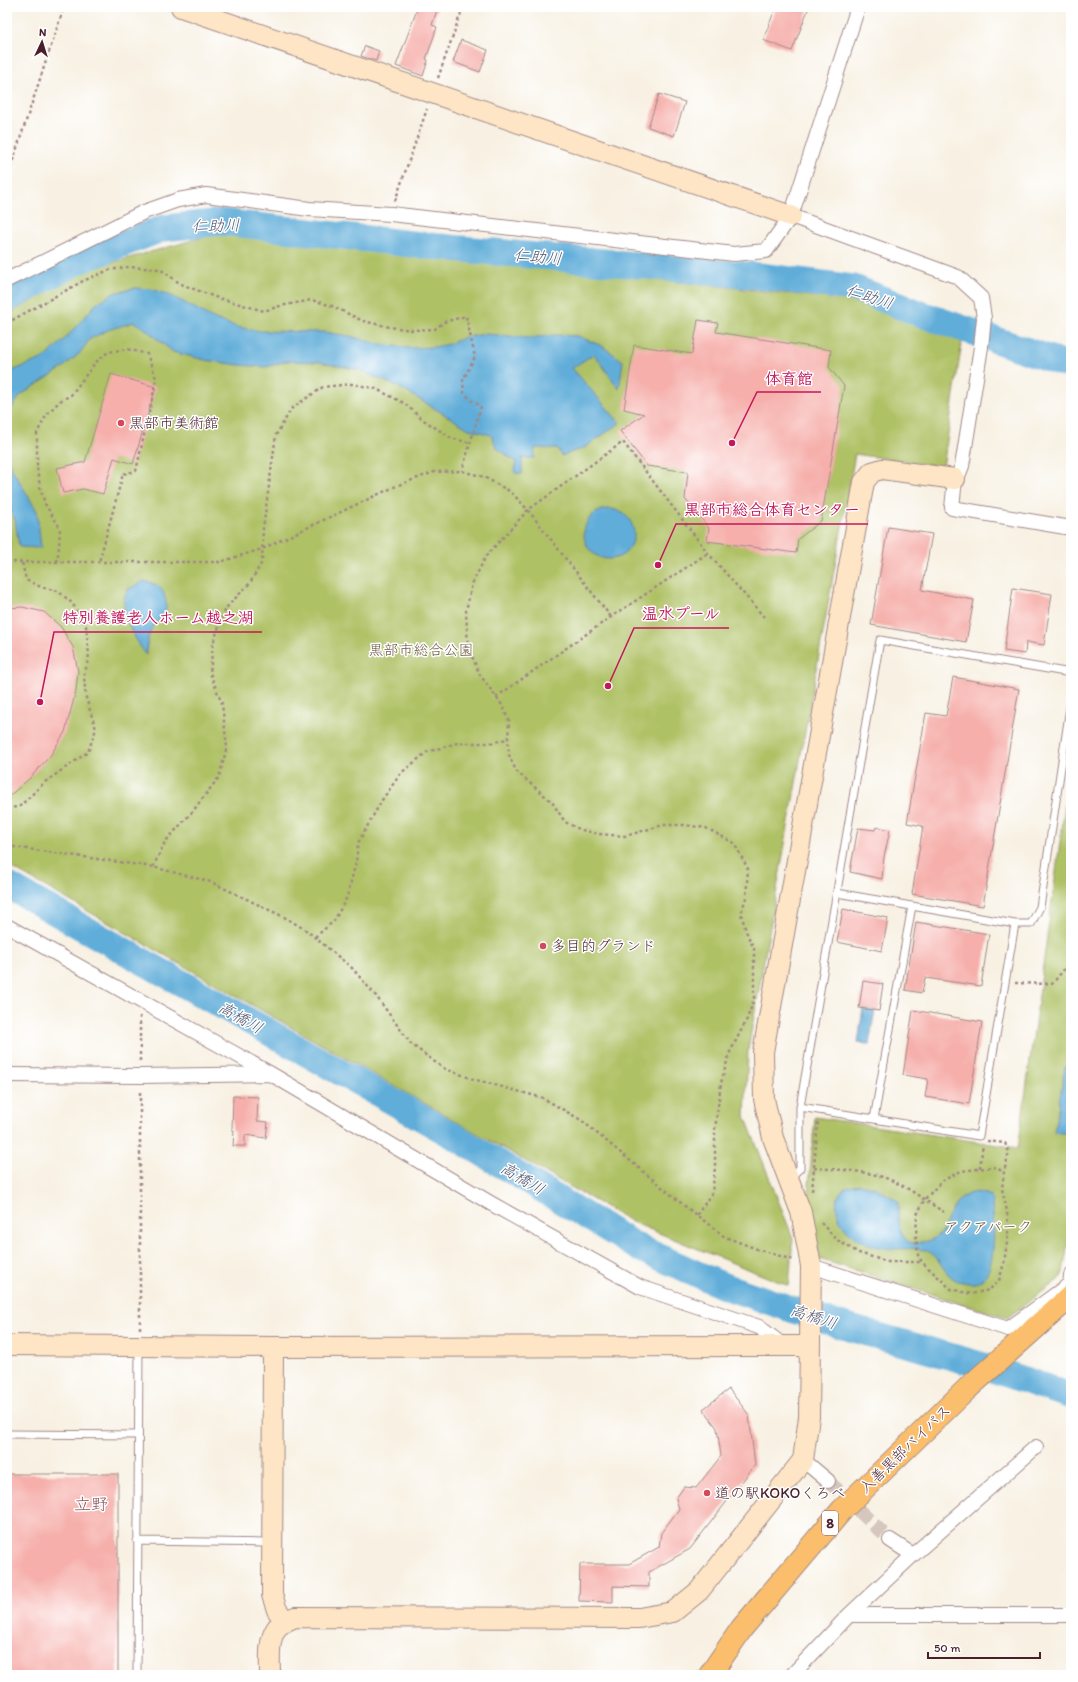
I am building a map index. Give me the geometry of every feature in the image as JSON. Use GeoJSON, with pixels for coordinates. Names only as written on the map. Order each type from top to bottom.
{"type":"FeatureCollection","features":[{"type":"Feature","properties":{"kind":"highway","name":"入善黒部バイパス"},"geometry":{"type":"LineString","coordinates":[[710,1675],[742,1628],[842,1510],[968,1388],[1021,1339],[1071,1296]]}},
{"type":"Feature","properties":{"kind":"street"},"geometry":{"type":"LineString","coordinates":[[181,7],[791,216],[958,277],[981,298],[984,318],[962,466],[958,476],[955,479],[952,508],[1071,528]]}},
{"type":"Feature","properties":{"kind":"street"},"geometry":{"type":"LineString","coordinates":[[7,280],[144,212],[178,200],[206,195],[309,209],[391,214],[734,254],[766,251],[791,216],[858,7]]}},
{"type":"Feature","properties":{"kind":"street"},"geometry":{"type":"LineString","coordinates":[[270,1675],[271,1642],[276,1628],[285,1621],[294,1617],[639,1618],[673,1612],[699,1591],[803,1460],[810,1417],[809,1346],[811,1272],[801,1212],[773,1138],[764,1099],[764,1052],[864,482],[872,472],[882,469],[955,479]]}},
{"type":"Feature","properties":{"kind":"street"},"geometry":{"type":"LineString","coordinates":[[7,926],[271,1074],[492,1204],[640,1287],[759,1328],[784,1346]]}},
{"type":"Feature","properties":{"kind":"street"},"geometry":{"type":"LineString","coordinates":[[7,1075],[140,1076],[271,1074]]}},
{"type":"Feature","properties":{"kind":"street"},"geometry":{"type":"LineString","coordinates":[[811,1272],[1008,1329],[1070,1284],[1071,1276]]}},
{"type":"Feature","properties":{"kind":"street"},"geometry":{"type":"LineString","coordinates":[[7,1345],[273,1347],[809,1346]]}},
{"type":"Feature","properties":{"kind":"street"},"geometry":{"type":"LineString","coordinates":[[273,1347],[271,1543],[272,1596],[276,1610],[285,1621]]}},
{"type":"Feature","properties":{"kind":"street"},"geometry":{"type":"LineString","coordinates":[[792,1675],[849,1615],[913,1555],[1036,1447]]}},
{"type":"Feature","properties":{"kind":"street"},"geometry":{"type":"LineString","coordinates":[[803,1460],[828,1481]]}},
{"type":"Feature","properties":{"kind":"street"},"geometry":{"type":"LineString","coordinates":[[890,1540],[913,1555]]}},
{"type":"Feature","properties":{"kind":"street"},"geometry":{"type":"LineString","coordinates":[[849,1615],[1071,1615]]}},
{"type":"Feature","properties":{"kind":"lane"},"geometry":{"type":"LineString","coordinates":[[789,1180],[800,1168],[800,1107],[880,640],[1071,673]]}},
{"type":"Feature","properties":{"kind":"lane"},"geometry":{"type":"LineString","coordinates":[[837,893],[1015,924],[1031,924],[1040,907],[1071,701]]}},
{"type":"Feature","properties":{"kind":"lane"},"geometry":{"type":"LineString","coordinates":[[874,1119],[912,906]]}},
{"type":"Feature","properties":{"kind":"lane"},"geometry":{"type":"LineString","coordinates":[[800,1107],[979,1136],[1015,924]]}},
{"type":"Feature","properties":{"kind":"lane"},"geometry":{"type":"LineString","coordinates":[[137,1675],[138,1346]]}},
{"type":"Feature","properties":{"kind":"lane"},"geometry":{"type":"LineString","coordinates":[[7,1434],[138,1435]]}},
{"type":"Feature","properties":{"kind":"lane"},"geometry":{"type":"LineString","coordinates":[[137,1541],[271,1543]]}},
{"type":"Feature","properties":{"kind":"path"},"geometry":{"type":"LineString","coordinates":[[7,178],[64,7]]}},
{"type":"Feature","properties":{"kind":"path"},"geometry":{"type":"LineString","coordinates":[[391,214],[463,7]]}},
{"type":"Feature","properties":{"kind":"path"},"geometry":{"type":"LineString","coordinates":[[7,323],[83,282],[109,270],[129,267],[160,269],[181,284],[215,297],[264,311],[280,306],[312,300],[332,306],[363,321],[412,330],[435,329],[444,322],[466,316],[475,357],[463,380],[464,393],[472,402],[482,406],[462,471]]}},
{"type":"Feature","properties":{"kind":"path"},"geometry":{"type":"LineString","coordinates":[[57,562],[60,528],[44,504],[37,467],[37,433],[47,414],[60,402],[71,395],[95,363],[108,352],[127,349],[147,354],[156,378],[136,471],[123,474],[99,562]]}},
{"type":"Feature","properties":{"kind":"path"},"geometry":{"type":"LineString","coordinates":[[153,867],[165,842],[193,811],[219,777],[227,747],[222,704],[210,673],[213,643],[226,608],[250,582],[262,562],[262,529],[276,435],[292,408],[322,386],[351,384],[374,388],[404,404],[422,419],[451,438],[470,443]]}},
{"type":"Feature","properties":{"kind":"path"},"geometry":{"type":"LineString","coordinates":[[697,1215],[712,1194],[715,1168],[715,1129],[721,1083],[729,1054],[754,999],[754,949],[746,931],[741,913],[746,898],[748,869],[734,843],[706,828],[685,825],[663,825],[624,836],[599,834],[565,822],[552,802],[516,771],[509,755],[509,721],[502,705],[480,675],[468,647],[466,611],[472,584],[486,556],[528,510],[623,442],[708,553],[764,617]]}},
{"type":"Feature","properties":{"kind":"path"},"geometry":{"type":"LineString","coordinates":[[7,562],[220,562],[262,549],[396,486],[434,472],[462,471],[484,477],[511,492],[528,510],[611,617]]}},
{"type":"Feature","properties":{"kind":"path"},"geometry":{"type":"LineString","coordinates":[[496,697],[611,617],[708,553]]}},
{"type":"Feature","properties":{"kind":"path"},"geometry":{"type":"LineString","coordinates":[[7,808],[19,807],[45,782],[88,752],[96,729],[86,698],[84,677],[89,655],[86,626],[72,603],[58,591],[40,587],[26,580],[22,562]]}},
{"type":"Feature","properties":{"kind":"path"},"geometry":{"type":"LineString","coordinates":[[315,937],[334,921],[347,897],[356,862],[358,843],[382,800],[401,773],[427,752],[457,743],[490,743],[508,739]]}},
{"type":"Feature","properties":{"kind":"path"},"geometry":{"type":"LineString","coordinates":[[7,846],[153,867],[211,882],[284,917],[315,937],[352,968],[376,996],[411,1044],[443,1068],[473,1079],[543,1098],[581,1120],[726,1237],[811,1272]]}},
{"type":"Feature","properties":{"kind":"path"},"geometry":{"type":"LineString","coordinates":[[1005,983],[1052,984],[1071,961]]}},
{"type":"Feature","properties":{"kind":"path"},"geometry":{"type":"LineString","coordinates":[[138,1346],[140,1334],[140,1001]]}},
{"type":"Feature","properties":{"kind":"path"},"geometry":{"type":"LineString","coordinates":[[812,1196],[818,1110]]}},
{"type":"Feature","properties":{"kind":"path"},"geometry":{"type":"LineString","coordinates":[[980,1168],[984,1140],[1005,1143],[1009,1152],[1002,1189],[1007,1211],[1008,1236],[1004,1263],[999,1281],[989,1290],[971,1294],[951,1289],[922,1262],[918,1255],[916,1237],[917,1215],[924,1200],[942,1181],[960,1171],[994,1167],[1004,1172]]}},
{"type":"Feature","properties":{"kind":"path"},"geometry":{"type":"LineString","coordinates":[[814,1168],[871,1174],[895,1182],[944,1212]]}},
{"type":"Feature","properties":{"kind":"path"},"geometry":{"type":"LineString","coordinates":[[820,1222],[836,1240],[859,1253],[888,1262],[922,1262]]}},
{"type":"Feature","properties":{"kind":"green space","name":"黒部市総合公園"},"geometry":{"type":"Polygon","coordinates":[[[218,233],[849,300],[962,342],[943,467],[855,454],[748,1050],[745,1116],[793,1238],[789,1286],[632,1222],[7,865],[7,315],[86,270],[218,233]]]}},
{"type":"Feature","properties":{"kind":"green space","name":"アクアパーク"},"geometry":{"type":"Polygon","coordinates":[[[1071,762],[1071,1225],[1062,1277],[1007,1318],[819,1259],[808,1196],[815,1117],[1018,1148],[1071,762]]]}},
{"type":"Feature","properties":{"kind":"water"},"geometry":{"type":"Polygon","coordinates":[[[134,288],[151,289],[172,296],[215,319],[237,327],[260,331],[324,332],[350,336],[379,344],[410,348],[434,347],[449,344],[465,337],[487,334],[529,338],[556,335],[578,336],[602,346],[623,361],[619,389],[594,354],[572,368],[620,423],[584,448],[561,456],[558,449],[535,448],[534,458],[522,458],[522,474],[515,473],[516,462],[497,448],[491,435],[469,429],[400,388],[360,370],[319,362],[287,361],[266,367],[205,360],[173,352],[144,328],[134,322],[108,330],[90,339],[79,354],[61,369],[21,395],[7,414],[7,373],[44,358],[63,341],[97,303],[114,293],[134,288]]]}},
{"type":"Feature","properties":{"kind":"water"},"geometry":{"type":"Polygon","coordinates":[[[7,456],[9,464],[37,511],[41,548],[19,547],[15,520],[7,503],[7,456]]]}},
{"type":"Feature","properties":{"kind":"water"},"geometry":{"type":"Polygon","coordinates":[[[604,509],[614,509],[627,516],[634,529],[634,539],[627,552],[614,559],[604,559],[595,555],[588,548],[584,539],[584,529],[588,520],[595,513],[604,509]]]}},
{"type":"Feature","properties":{"kind":"water"},"geometry":{"type":"Polygon","coordinates":[[[144,581],[153,583],[159,587],[164,593],[166,602],[165,612],[153,626],[150,633],[147,642],[146,655],[134,636],[124,609],[127,590],[144,581]]]}},
{"type":"Feature","properties":{"kind":"water"},"geometry":{"type":"Polygon","coordinates":[[[863,1008],[875,1010],[869,1044],[858,1043],[863,1008]]]}},
{"type":"Feature","properties":{"kind":"water"},"geometry":{"type":"Polygon","coordinates":[[[1065,1067],[1071,1068],[1071,1134],[1054,1132],[1065,1067]]]}},
{"type":"Feature","properties":{"kind":"water"},"geometry":{"type":"Polygon","coordinates":[[[860,1184],[876,1188],[898,1201],[901,1231],[907,1241],[912,1243],[928,1241],[940,1234],[955,1206],[964,1196],[976,1192],[991,1196],[994,1233],[991,1263],[986,1274],[979,1281],[969,1283],[959,1281],[950,1276],[935,1256],[927,1251],[878,1247],[854,1237],[842,1225],[839,1218],[837,1202],[838,1197],[844,1189],[860,1184]]]}},
{"type":"Feature","properties":{"kind":"building"},"geometry":{"type":"Polygon","coordinates":[[[418,7],[438,7],[432,25],[437,27],[426,59],[428,60],[423,76],[396,66],[418,7]]]}},
{"type":"Feature","properties":{"kind":"building"},"geometry":{"type":"Polygon","coordinates":[[[776,7],[809,7],[792,51],[763,40],[776,7]]]}},
{"type":"Feature","properties":{"kind":"building"},"geometry":{"type":"Polygon","coordinates":[[[461,40],[488,50],[480,72],[453,62],[461,40]]]}},
{"type":"Feature","properties":{"kind":"building"},"geometry":{"type":"Polygon","coordinates":[[[365,46],[379,51],[376,61],[361,56],[365,46]]]}},
{"type":"Feature","properties":{"kind":"building"},"geometry":{"type":"Polygon","coordinates":[[[659,94],[685,102],[674,136],[648,127],[659,94]]]}},
{"type":"Feature","properties":{"kind":"building"},"geometry":{"type":"Polygon","coordinates":[[[698,320],[718,323],[716,332],[831,350],[829,367],[844,386],[821,521],[798,539],[796,553],[707,541],[709,528],[685,499],[688,472],[647,466],[620,431],[644,414],[624,409],[634,345],[692,354],[698,320]]]}},
{"type":"Feature","properties":{"kind":"building","name":"黒部市美術館"},"geometry":{"type":"Polygon","coordinates":[[[111,374],[156,387],[133,464],[114,458],[103,494],[83,489],[63,493],[57,468],[85,462],[111,374]]]}},
{"type":"Feature","properties":{"kind":"building"},"geometry":{"type":"Polygon","coordinates":[[[888,527],[932,534],[922,590],[974,600],[966,642],[871,625],[888,527]]]}},
{"type":"Feature","properties":{"kind":"building"},"geometry":{"type":"Polygon","coordinates":[[[1013,588],[1052,594],[1044,645],[1026,642],[1025,654],[1004,651],[1013,588]]]}},
{"type":"Feature","properties":{"kind":"building"},"geometry":{"type":"Polygon","coordinates":[[[22,607],[44,612],[61,627],[73,647],[78,671],[76,691],[65,732],[50,756],[30,778],[7,798],[7,608],[22,607]]]}},
{"type":"Feature","properties":{"kind":"building"},"geometry":{"type":"Polygon","coordinates":[[[953,677],[1019,689],[983,906],[912,894],[923,826],[907,823],[926,713],[946,716],[953,677]]]}},
{"type":"Feature","properties":{"kind":"building"},"geometry":{"type":"Polygon","coordinates":[[[876,827],[890,830],[884,857],[882,879],[850,872],[858,828],[875,830],[876,827]]]}},
{"type":"Feature","properties":{"kind":"building"},"geometry":{"type":"Polygon","coordinates":[[[843,909],[888,918],[882,951],[837,942],[843,909]]]}},
{"type":"Feature","properties":{"kind":"building"},"geometry":{"type":"Polygon","coordinates":[[[916,922],[989,934],[981,986],[925,978],[922,993],[905,990],[916,922]]]}},
{"type":"Feature","properties":{"kind":"building"},"geometry":{"type":"Polygon","coordinates":[[[863,981],[883,984],[879,1011],[859,1008],[863,981]]]}},
{"type":"Feature","properties":{"kind":"building"},"geometry":{"type":"Polygon","coordinates":[[[913,1010],[982,1022],[969,1104],[925,1097],[928,1079],[903,1075],[913,1010]]]}},
{"type":"Feature","properties":{"kind":"building"},"geometry":{"type":"Polygon","coordinates":[[[233,1096],[258,1097],[257,1121],[268,1122],[266,1138],[245,1135],[245,1146],[233,1146],[233,1096]]]}},
{"type":"Feature","properties":{"kind":"building","name":"道の駅KOKOくろべ"},"geometry":{"type":"Polygon","coordinates":[[[729,1389],[749,1415],[755,1465],[690,1549],[649,1572],[649,1587],[613,1586],[613,1602],[579,1601],[580,1564],[629,1564],[659,1547],[661,1533],[679,1509],[676,1498],[684,1487],[696,1488],[721,1456],[717,1428],[703,1409],[729,1389]]]}},
{"type":"Feature","properties":{"kind":"building"},"geometry":{"type":"Polygon","coordinates":[[[7,1474],[118,1474],[118,1675],[7,1675],[7,1474]]]}},
{"type":"Feature","properties":{"kind":"waterway","name":"仁助川"},"geometry":{"type":"LineString","coordinates":[[7,299],[76,262],[164,228],[222,222],[429,246],[759,276],[854,288],[918,313],[1071,366]]}},
{"type":"Feature","properties":{"kind":"waterway","name":"高橋川"},"geometry":{"type":"LineString","coordinates":[[7,885],[454,1136],[639,1248],[724,1286],[829,1322],[984,1366],[1071,1396]]}},
{"type":"Feature","properties":{"kind":"tunnel"},"geometry":{"type":"LineString","coordinates":[[828,1481],[890,1540]]}},
{"type":"Feature","properties":{"kind":"place","name":"黒部市美術館"},"geometry":{"type":"Point","coordinates":[121,423]}},
{"type":"Feature","properties":{"kind":"place","name":"体育館"},"geometry":{"type":"Point","coordinates":[732,443]}},
{"type":"Feature","properties":{"kind":"place","name":"黒部市総合体育センター"},"geometry":{"type":"Point","coordinates":[658,565]}},
{"type":"Feature","properties":{"kind":"place","name":"温水プール"},"geometry":{"type":"Point","coordinates":[608,686]}},
{"type":"Feature","properties":{"kind":"place","name":"特別養護老人ホーム越之湖"},"geometry":{"type":"Point","coordinates":[40,702]}},
{"type":"Feature","properties":{"kind":"place","name":"多目的グランド"},"geometry":{"type":"Point","coordinates":[543,946]}},
{"type":"Feature","properties":{"kind":"place","name":"道の駅KOKOくろべ"},"geometry":{"type":"Point","coordinates":[707,1493]}},
{"type":"Feature","properties":{"kind":"district","name":"立野"},"geometry":{"type":"Point","coordinates":[91,1504]}}]}
